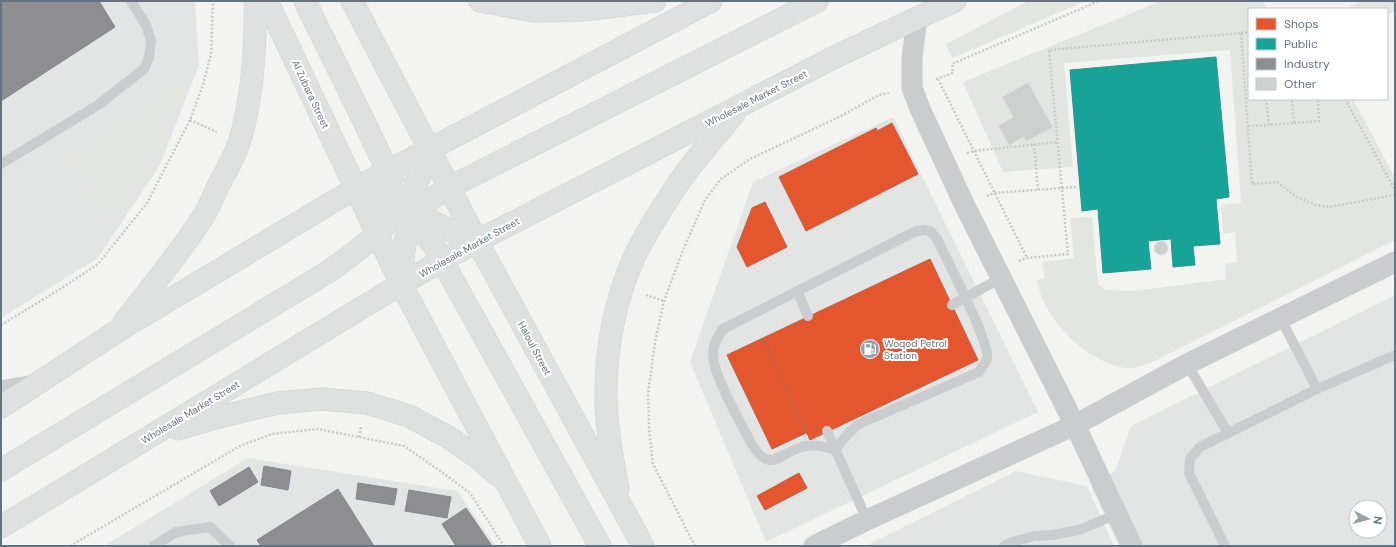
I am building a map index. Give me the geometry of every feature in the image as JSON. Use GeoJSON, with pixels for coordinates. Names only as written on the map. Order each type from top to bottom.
{"type":"FeatureCollection","features":[{"type":"Feature","properties":{"kind":"main road"},"geometry":{"type":"LineString","coordinates":[[116,332],[165,271],[203,216],[228,167],[239,141],[253,68],[255,1]]}},
{"type":"Feature","properties":{"kind":"main road","name":"Al Zubara Street"},"geometry":{"type":"LineString","coordinates":[[267,1],[356,188]]}},
{"type":"Feature","properties":{"kind":"main road"},"geometry":{"type":"LineString","coordinates":[[305,1],[409,210],[443,260],[600,546]]}},
{"type":"Feature","properties":{"kind":"main road"},"geometry":{"type":"LineString","coordinates":[[352,1],[430,148],[409,210],[401,284]]}},
{"type":"Feature","properties":{"kind":"main road"},"geometry":{"type":"LineString","coordinates":[[480,1],[542,11],[584,10],[654,1]]}},
{"type":"Feature","properties":{"kind":"main road"},"geometry":{"type":"LineString","coordinates":[[1,407],[116,332],[356,188],[711,1]]}},
{"type":"Feature","properties":{"kind":"main road"},"geometry":{"type":"LineString","coordinates":[[1,470],[328,272],[359,250],[377,234],[409,210],[430,200],[450,187],[817,1]]}},
{"type":"Feature","properties":{"kind":"main road","name":"Wholesale Market Street"},"geometry":{"type":"LineString","coordinates":[[1,527],[443,260],[835,57],[955,1]]}},
{"type":"Feature","properties":{"kind":"main road"},"geometry":{"type":"LineString","coordinates":[[621,508],[610,443],[606,388],[609,344],[623,287],[637,253],[654,221],[680,181],[739,107]]}},
{"type":"Feature","properties":{"kind":"main road","name":"Haloul Street"},"geometry":{"type":"LineString","coordinates":[[430,148],[478,241],[621,508],[643,546]]}},
{"type":"Feature","properties":{"kind":"main road"},"geometry":{"type":"LineString","coordinates":[[356,188],[478,241]]}},
{"type":"Feature","properties":{"kind":"main road"},"geometry":{"type":"LineString","coordinates":[[356,188],[401,284],[540,546]]}},
{"type":"Feature","properties":{"kind":"main road"},"geometry":{"type":"LineString","coordinates":[[147,439],[219,417],[278,403],[322,399],[366,403],[409,416],[448,437],[477,457],[508,484]]}},
{"type":"Feature","properties":{"kind":"street"},"geometry":{"type":"LineString","coordinates":[[917,18],[912,58],[912,88],[921,111],[944,164],[1075,425],[1132,546]]}},
{"type":"Feature","properties":{"kind":"street"},"geometry":{"type":"LineString","coordinates":[[816,546],[867,520],[1075,425],[1187,364],[1395,262]]}},
{"type":"Feature","properties":{"kind":"street"},"geometry":{"type":"LineString","coordinates":[[1,392],[37,384]]}},
{"type":"Feature","properties":{"kind":"lane"},"geometry":{"type":"LineString","coordinates":[[1,164],[98,105],[144,69],[149,57],[151,41],[146,25],[131,1]]}},
{"type":"Feature","properties":{"kind":"lane"},"geometry":{"type":"LineString","coordinates":[[925,230],[931,232],[937,239],[986,345],[987,359],[979,372],[859,424],[849,432],[835,450],[813,445],[799,447],[779,458],[772,460],[763,458],[756,452],[716,369],[713,354],[716,339],[723,328],[916,231],[925,230]]}},
{"type":"Feature","properties":{"kind":"lane"},"geometry":{"type":"LineString","coordinates":[[952,305],[965,298],[999,274]]}},
{"type":"Feature","properties":{"kind":"lane"},"geometry":{"type":"LineString","coordinates":[[797,291],[808,316]]}},
{"type":"Feature","properties":{"kind":"lane"},"geometry":{"type":"LineString","coordinates":[[1281,318],[1317,389]]}},
{"type":"Feature","properties":{"kind":"lane"},"geometry":{"type":"LineString","coordinates":[[1225,546],[1189,473],[1190,459],[1200,447],[1317,389],[1395,355]]}},
{"type":"Feature","properties":{"kind":"lane"},"geometry":{"type":"LineString","coordinates":[[1187,364],[1228,433]]}},
{"type":"Feature","properties":{"kind":"lane"},"geometry":{"type":"LineString","coordinates":[[827,431],[867,520]]}},
{"type":"Feature","properties":{"kind":"lane"},"geometry":{"type":"LineString","coordinates":[[1004,546],[1012,542],[1034,536],[1052,535],[1079,530],[1117,514]]}},
{"type":"Feature","properties":{"kind":"lane"},"geometry":{"type":"LineString","coordinates":[[154,546],[176,532],[210,528],[230,546]]}},
{"type":"Feature","properties":{"kind":"path"},"geometry":{"type":"LineString","coordinates":[[1,325],[98,264],[147,203],[190,120],[202,85],[211,54],[213,1]]}},
{"type":"Feature","properties":{"kind":"path"},"geometry":{"type":"LineString","coordinates":[[695,546],[654,464],[649,428],[648,394],[655,342],[664,302],[683,250],[705,200],[721,179],[750,159],[839,117],[879,95],[912,88],[953,73],[952,64],[1099,1]]}},
{"type":"Feature","properties":{"kind":"path"},"geometry":{"type":"LineString","coordinates":[[999,274],[1027,258],[1068,254],[1049,50],[1248,32]]}},
{"type":"Feature","properties":{"kind":"path"},"geometry":{"type":"LineString","coordinates":[[1241,33],[1252,184],[1277,182],[1296,197],[1316,205],[1329,207],[1395,195]]}},
{"type":"Feature","properties":{"kind":"path"},"geometry":{"type":"LineString","coordinates":[[938,79],[1027,258]]}},
{"type":"Feature","properties":{"kind":"path"},"geometry":{"type":"LineString","coordinates":[[1266,100],[1269,125]]}},
{"type":"Feature","properties":{"kind":"path"},"geometry":{"type":"LineString","coordinates":[[1292,100],[1294,123]]}},
{"type":"Feature","properties":{"kind":"path"},"geometry":{"type":"LineString","coordinates":[[1248,126],[1319,121],[1319,100]]}},
{"type":"Feature","properties":{"kind":"path"},"geometry":{"type":"LineString","coordinates":[[1346,100],[1395,190]]}},
{"type":"Feature","properties":{"kind":"path"},"geometry":{"type":"LineString","coordinates":[[190,120],[239,141]]}},
{"type":"Feature","properties":{"kind":"path"},"geometry":{"type":"LineString","coordinates":[[944,164],[974,151],[1058,142]]}},
{"type":"Feature","properties":{"kind":"path"},"geometry":{"type":"LineString","coordinates":[[1034,144],[1038,190]]}},
{"type":"Feature","properties":{"kind":"path"},"geometry":{"type":"LineString","coordinates":[[965,206],[994,193],[1076,187]]}},
{"type":"Feature","properties":{"kind":"path"},"geometry":{"type":"LineString","coordinates":[[70,546],[240,446],[272,434],[318,429],[404,446],[443,472],[470,493],[504,546]]}},
{"type":"Feature","properties":{"kind":"shaded area"},"geometry":{"type":"Polygon","coordinates":[[[1,1],[195,1],[199,65],[160,165],[98,258],[1,318],[1,1]]]}},
{"type":"Feature","properties":{"kind":"shaded area"},"geometry":{"type":"Polygon","coordinates":[[[1028,1],[1086,1],[952,58],[946,44],[1028,1]]]}},
{"type":"Feature","properties":{"kind":"shaded area"},"geometry":{"type":"Polygon","coordinates":[[[1161,1],[1263,1],[1266,8],[1248,8],[1248,100],[1354,100],[1395,178],[1395,240],[1155,361],[1130,368],[1111,364],[1096,358],[1069,337],[1048,310],[1041,295],[1037,280],[1045,278],[1042,262],[1074,258],[1070,218],[1092,217],[1098,284],[1105,290],[1135,291],[1226,279],[1225,264],[1237,262],[1235,232],[1223,234],[1221,205],[1241,203],[1230,50],[1064,63],[1073,167],[1003,172],[963,82],[1161,1]]]}},
{"type":"Feature","properties":{"kind":"shaded area"},"geometry":{"type":"Polygon","coordinates":[[[1361,1],[1395,1],[1395,11],[1388,14],[1388,8],[1346,8],[1361,1]]]}},
{"type":"Feature","properties":{"kind":"shaded area"},"geometry":{"type":"Polygon","coordinates":[[[184,82],[151,166],[112,232],[69,157],[184,82]]]}},
{"type":"Feature","properties":{"kind":"shaded area"},"geometry":{"type":"Polygon","coordinates":[[[893,117],[1038,412],[766,542],[690,362],[753,182],[893,117]]]}},
{"type":"Feature","properties":{"kind":"shaded area"},"geometry":{"type":"Polygon","coordinates":[[[1395,295],[1395,546],[1119,546],[1091,486],[1115,471],[1131,426],[1395,295]]]}},
{"type":"Feature","properties":{"kind":"shaded area"},"geometry":{"type":"Polygon","coordinates":[[[248,458],[457,491],[496,546],[104,546],[248,458]]]}},
{"type":"Feature","properties":{"kind":"shaded area"},"geometry":{"type":"Polygon","coordinates":[[[1016,471],[1087,486],[1114,546],[865,546],[1016,471]]]}},
{"type":"Feature","properties":{"kind":"building: Shops"},"geometry":{"type":"Polygon","coordinates":[[[892,123],[918,174],[806,231],[779,177],[876,128],[877,131],[892,123]]]}},
{"type":"Feature","properties":{"kind":"building: Shops"},"geometry":{"type":"Polygon","coordinates":[[[765,202],[787,247],[747,267],[737,247],[752,208],[765,202]]]}},
{"type":"Feature","properties":{"kind":"building: Shops","name":"Woqod Petrol Station"},"geometry":{"type":"Polygon","coordinates":[[[930,259],[978,360],[810,440],[763,338],[930,259]]]}},
{"type":"Feature","properties":{"kind":"building: Shops"},"geometry":{"type":"Polygon","coordinates":[[[763,338],[806,433],[772,449],[727,355],[763,338]]]}},
{"type":"Feature","properties":{"kind":"building: Shops"},"geometry":{"type":"Polygon","coordinates":[[[799,473],[807,488],[765,510],[757,496],[799,473]]]}},
{"type":"Feature","properties":{"kind":"building: Public"},"geometry":{"type":"Polygon","coordinates":[[[1216,57],[1229,197],[1216,199],[1220,244],[1193,246],[1195,265],[1173,267],[1171,239],[1148,241],[1151,269],[1103,273],[1098,209],[1082,211],[1070,70],[1216,57]]]}},
{"type":"Feature","properties":{"kind":"building: Industry"},"geometry":{"type":"Polygon","coordinates":[[[1,1],[99,1],[115,27],[1,101],[1,1]]]}},
{"type":"Feature","properties":{"kind":"building: Industry"},"geometry":{"type":"Polygon","coordinates":[[[264,466],[291,471],[288,490],[261,485],[264,466]]]}},
{"type":"Feature","properties":{"kind":"building: Industry"},"geometry":{"type":"Polygon","coordinates":[[[249,467],[258,482],[219,506],[210,491],[249,467]]]}},
{"type":"Feature","properties":{"kind":"building: Industry"},"geometry":{"type":"Polygon","coordinates":[[[358,483],[397,489],[394,505],[356,499],[358,483]]]}},
{"type":"Feature","properties":{"kind":"building: Industry"},"geometry":{"type":"Polygon","coordinates":[[[338,489],[374,546],[261,546],[257,540],[338,489]]]}},
{"type":"Feature","properties":{"kind":"building: Industry"},"geometry":{"type":"Polygon","coordinates":[[[409,490],[451,497],[447,518],[405,511],[409,490]]]}},
{"type":"Feature","properties":{"kind":"building: Industry"},"geometry":{"type":"Polygon","coordinates":[[[466,508],[492,546],[456,546],[442,524],[466,508]]]}},
{"type":"Feature","properties":{"kind":"building: Other"},"geometry":{"type":"Polygon","coordinates":[[[1028,82],[1053,127],[1026,142],[1024,137],[1009,146],[998,126],[1013,117],[1002,97],[1028,82]]]}},
{"type":"Feature","properties":{"kind":"building: Other"},"geometry":{"type":"Polygon","coordinates":[[[1161,241],[1166,243],[1168,248],[1166,253],[1161,255],[1156,253],[1154,248],[1156,243],[1161,241]]]}},
{"type":"Feature","properties":{"kind":"place","name":"Woqod Petrol Station"},"geometry":{"type":"Point","coordinates":[870,349]}}]}
